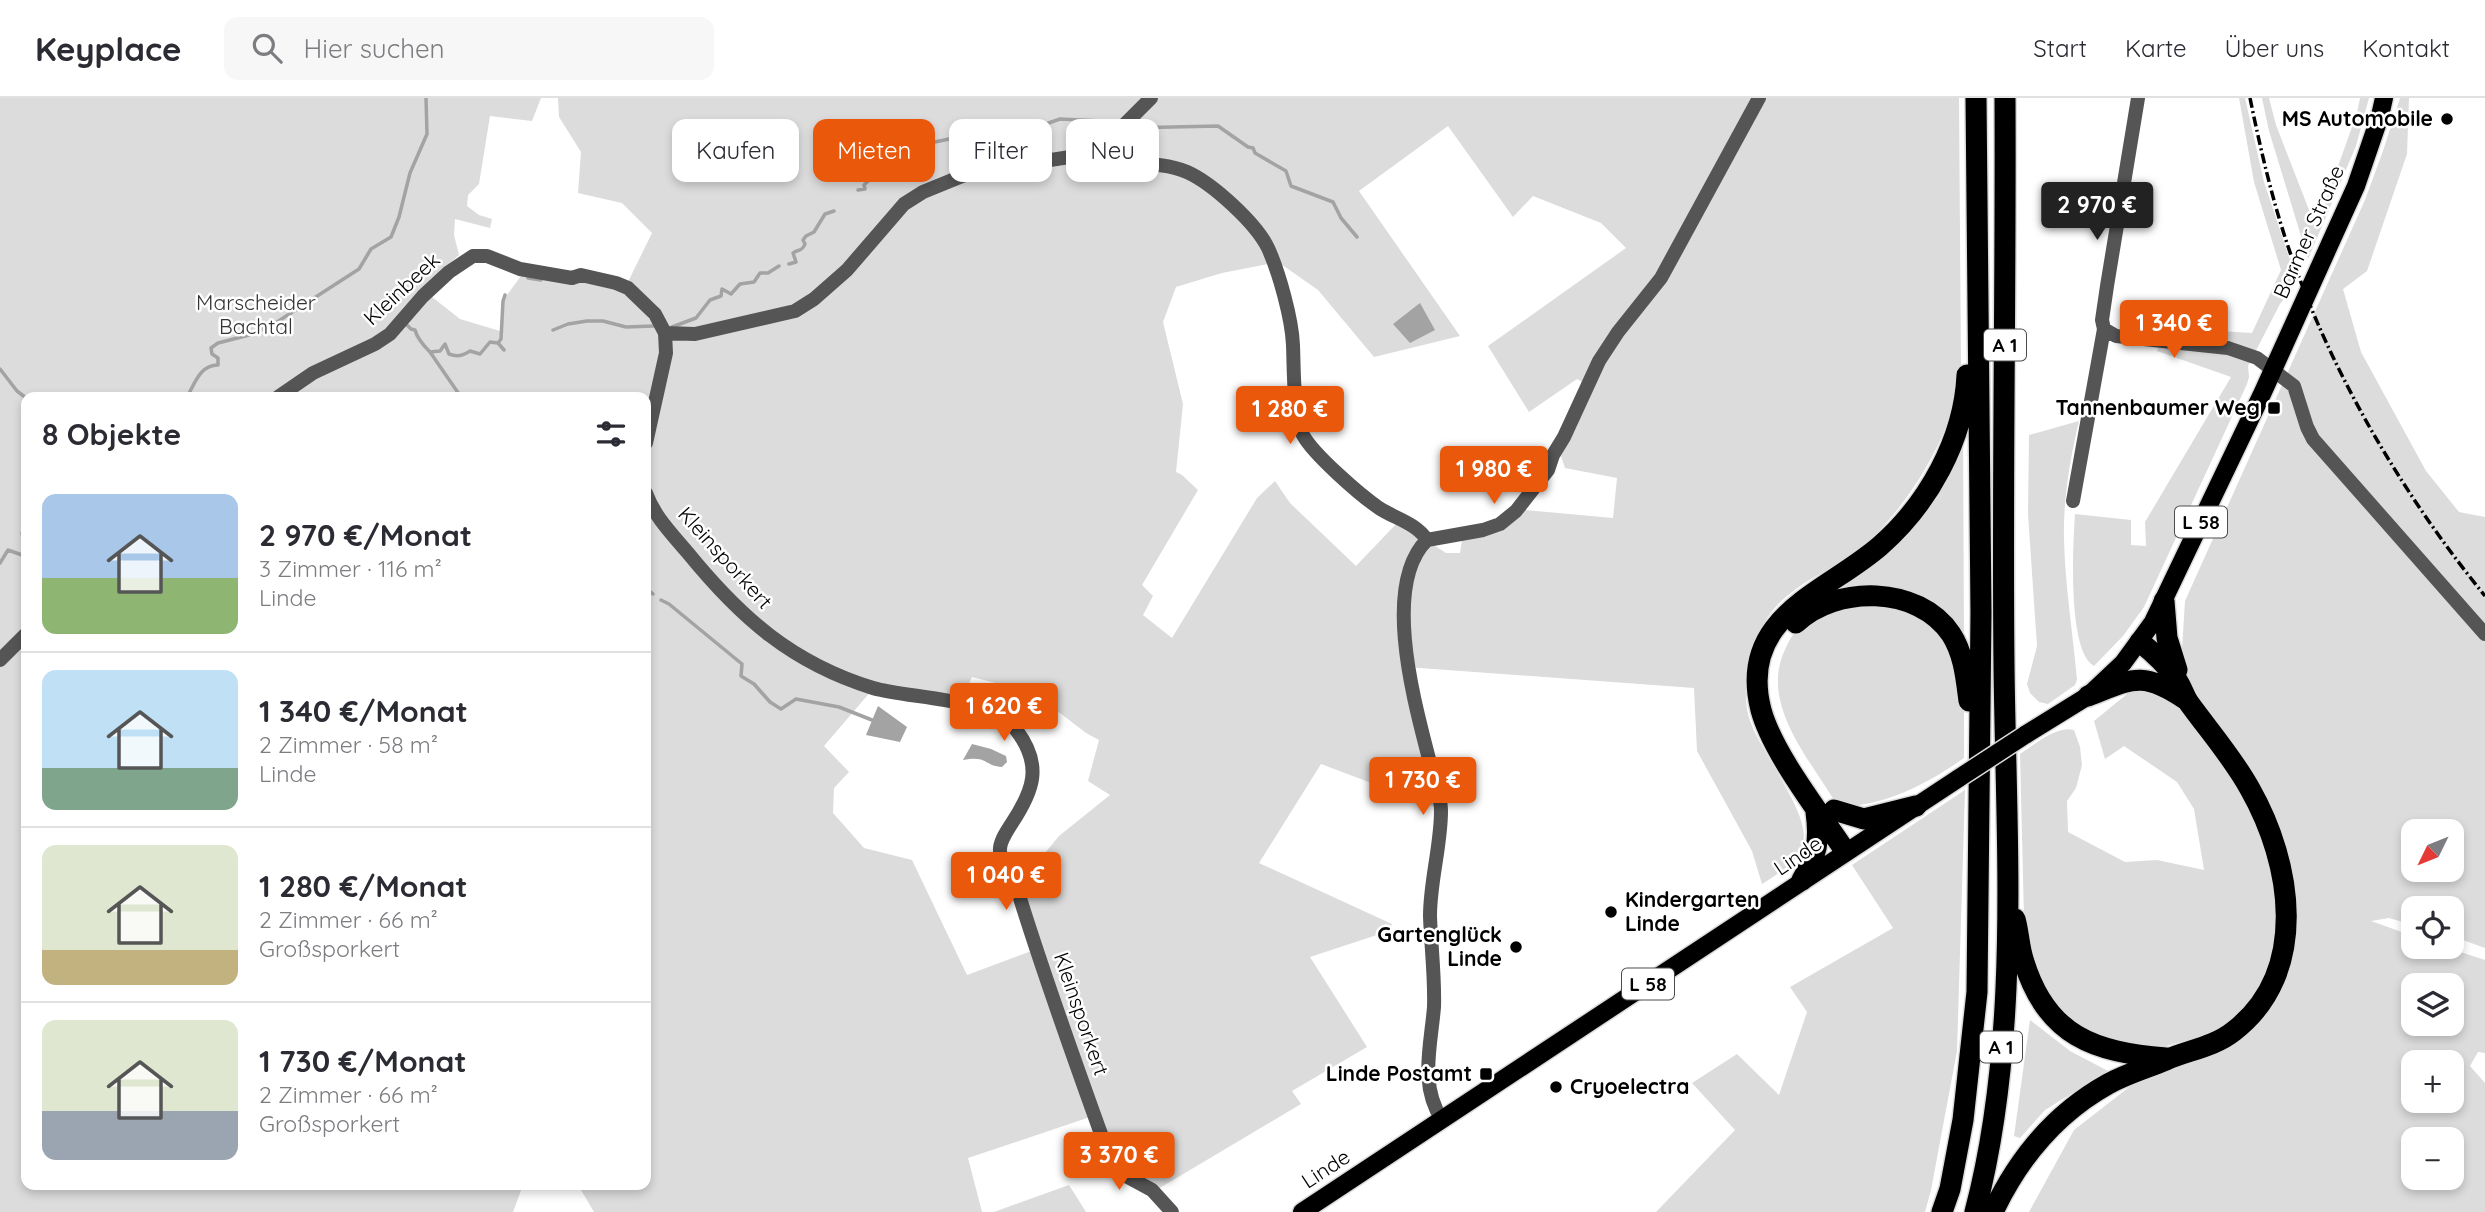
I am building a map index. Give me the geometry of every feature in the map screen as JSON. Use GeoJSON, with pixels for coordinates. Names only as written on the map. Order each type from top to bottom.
{"type":"FeatureCollection","features":[{"type":"Feature","properties":{"kind":"highway","name":"A 1"},"geometry":{"type":"LineString","coordinates":[[1942,1212],[1950,1189],[1963,1120],[1978,992],[1980,741],[1976,98]]}},
{"type":"Feature","properties":{"kind":"highway","name":"A 1"},"geometry":{"type":"LineString","coordinates":[[1975,1212],[1993,1120],[2005,989],[2005,98]]}},
{"type":"Feature","properties":{"kind":"highway"},"geometry":{"type":"LineString","coordinates":[[1851,848],[1767,726],[1759,691],[1761,657],[1784,615],[1880,546],[1915,509],[1930,486],[1945,460],[1960,418],[1967,386],[1969,351],[1977,304]]}},
{"type":"Feature","properties":{"kind":"highway"},"geometry":{"type":"LineString","coordinates":[[1802,880],[1812,863],[1825,808],[1776,710],[1773,695],[1774,663],[1794,625],[1816,608],[1848,598],[1875,596],[1909,603],[1925,610],[1950,633],[1960,652],[1969,703],[1980,741]]}},
{"type":"Feature","properties":{"kind":"highway"},"geometry":{"type":"LineString","coordinates":[[2162,606],[2169,651],[2177,668],[2178,689]]}},
{"type":"Feature","properties":{"kind":"highway"},"geometry":{"type":"LineString","coordinates":[[1993,1212],[2006,1186],[2034,1146],[2071,1109],[2107,1085],[2213,1044],[2233,1032],[2264,998],[2274,978],[2285,938],[2288,906],[2277,852],[2251,790],[2231,756],[2178,689],[2137,646]]}},
{"type":"Feature","properties":{"kind":"highway"},"geometry":{"type":"LineString","coordinates":[[2088,696],[2133,680],[2149,680],[2178,689]]}},
{"type":"Feature","properties":{"kind":"highway"},"geometry":{"type":"LineString","coordinates":[[1825,808],[1864,819],[1916,806]]}},
{"type":"Feature","properties":{"kind":"highway"},"geometry":{"type":"LineString","coordinates":[[2007,879],[2023,958],[2031,983],[2046,1009],[2067,1030],[2091,1045],[2115,1052],[2171,1058]]}},
{"type":"Feature","properties":{"kind":"main road","name":"Barmer Straße"},"geometry":{"type":"LineString","coordinates":[[2162,606],[2356,186],[2381,116],[2384,98]]}},
{"type":"Feature","properties":{"kind":"main road","name":"Linde"},"geometry":{"type":"LineString","coordinates":[[1302,1212],[1802,880],[2088,696],[2111,676],[2137,646],[2162,606]]}},
{"type":"Feature","properties":{"kind":"street"},"geometry":{"type":"LineString","coordinates":[[1130,119],[1151,98]]}},
{"type":"Feature","properties":{"kind":"street"},"geometry":{"type":"LineString","coordinates":[[1442,1120],[1432,1103],[1427,1077],[1434,984],[1430,915],[1441,809],[1409,677],[1404,620],[1407,574],[1416,553],[1427,540],[1483,530],[1500,524],[1516,511],[1548,470],[1599,361],[1618,332],[1661,278],[1759,98]]}},
{"type":"Feature","properties":{"kind":"street"},"geometry":{"type":"LineString","coordinates":[[2073,501],[2104,329],[2102,320],[2107,286],[2138,98]]}},
{"type":"Feature","properties":{"kind":"street"},"geometry":{"type":"LineString","coordinates":[[651,420],[666,353],[665,333],[695,334],[802,307],[847,270],[904,204],[923,192],[949,180],[993,167],[1066,157]]}},
{"type":"Feature","properties":{"kind":"street"},"geometry":{"type":"LineString","coordinates":[[1159,167],[1185,171],[1214,188],[1264,241],[1290,320],[1293,376],[1302,433],[1360,494],[1382,510],[1422,531],[1427,540]]}},
{"type":"Feature","properties":{"kind":"street","name":"Kleinbeek"},"geometry":{"type":"LineString","coordinates":[[285,392],[313,373],[375,344],[390,334],[438,281],[473,256],[487,256],[532,272],[572,278],[581,275],[617,283],[628,288],[655,314],[665,333]]}},
{"type":"Feature","properties":{"kind":"street"},"geometry":{"type":"LineString","coordinates":[[2104,329],[2116,336],[2228,348],[2257,358],[2290,381],[2297,389],[2306,427],[2313,439],[2485,634]]}},
{"type":"Feature","properties":{"kind":"street","name":"Kleinsporkert"},"geometry":{"type":"LineString","coordinates":[[651,506],[706,575],[772,639],[793,652],[829,673],[875,689],[929,696],[990,712],[1016,729],[1028,753],[1033,778],[1027,800],[1006,832],[999,850],[1001,859],[1017,888],[1049,991],[1115,1166],[1128,1177],[1152,1190],[1172,1212]]}},
{"type":"Feature","properties":{"kind":"street"},"geometry":{"type":"LineString","coordinates":[[0,660],[21,639]]}},
{"type":"Feature","properties":{"kind":"green space","name":"Marscheider Bachtal"},"geometry":{"type":"Polygon","coordinates":[[[0,98],[541,98],[532,121],[490,116],[479,184],[468,195],[467,206],[479,215],[492,219],[490,228],[455,219],[454,235],[459,255],[422,289],[460,319],[500,331],[504,299],[521,276],[581,282],[624,290],[652,233],[622,203],[578,193],[581,152],[559,117],[558,98],[1959,98],[1961,371],[1946,427],[1926,468],[1899,508],[1852,554],[1781,601],[1761,628],[1749,663],[1746,679],[1748,714],[1761,744],[1792,798],[1804,831],[1803,844],[1796,857],[1762,884],[1752,851],[1697,751],[1694,688],[1406,667],[1435,807],[1321,764],[1259,863],[1392,924],[1389,931],[1310,957],[1367,1047],[1292,1091],[1301,1104],[1158,1189],[1126,1166],[1115,1150],[1099,1114],[968,1158],[982,1212],[594,1212],[581,1190],[651,1190],[651,392],[21,392],[21,1190],[521,1190],[513,1212],[0,1212],[0,98]],[[1448,126],[1359,191],[1460,336],[1374,357],[1318,290],[1278,262],[1222,273],[1176,287],[1163,322],[1183,404],[1176,472],[1198,490],[1142,585],[1153,596],[1143,615],[1172,638],[1257,498],[1275,481],[1290,503],[1356,566],[1398,522],[1446,553],[1460,553],[1462,540],[1497,531],[1525,510],[1613,518],[1617,478],[1565,468],[1561,456],[1592,387],[1577,379],[1529,412],[1488,346],[1626,248],[1601,223],[1533,196],[1513,217],[1448,126]],[[972,677],[959,706],[872,690],[824,746],[849,772],[834,788],[833,813],[864,848],[912,860],[967,975],[1042,947],[1021,882],[1059,836],[1110,795],[1088,781],[1099,740],[1034,693],[972,677]]]}},
{"type":"Feature","properties":{"kind":"green space"},"geometry":{"type":"Polygon","coordinates":[[[2239,98],[2245,98],[2264,182],[2297,281],[2280,304],[2248,366],[2247,384],[2144,607],[2123,636],[2094,666],[2085,657],[2076,619],[2073,571],[2075,514],[2131,520],[2131,545],[2146,546],[2145,522],[2231,377],[2157,351],[2158,348],[2187,335],[2188,329],[2252,333],[2281,270],[2254,182],[2239,98]]]}},
{"type":"Feature","properties":{"kind":"green space"},"geometry":{"type":"Polygon","coordinates":[[[2262,98],[2269,98],[2276,125],[2316,228],[2360,98],[2369,98],[2356,146],[2308,259],[2269,131],[2262,98]]]}},
{"type":"Feature","properties":{"kind":"green space"},"geometry":{"type":"Polygon","coordinates":[[[2400,98],[2409,98],[2407,154],[2367,271],[2343,289],[2361,352],[2426,471],[2459,512],[2485,517],[2485,948],[2464,940],[2464,896],[2401,896],[2401,922],[2389,918],[2371,921],[2401,932],[2401,959],[2464,959],[2464,953],[2485,960],[2485,1053],[2478,1052],[2470,1066],[2485,1083],[2485,1212],[2029,1212],[2074,1130],[2191,1039],[2166,1046],[2140,1047],[2110,1043],[2064,1018],[2038,977],[2024,918],[2020,754],[2053,733],[2074,730],[2082,765],[2076,788],[2067,801],[2068,832],[2125,862],[2157,860],[2204,870],[2194,809],[2177,782],[2124,746],[2105,759],[2094,721],[2182,649],[2185,601],[2365,200],[2400,98]]]}},
{"type":"Feature","properties":{"kind":"green space"},"geometry":{"type":"Polygon","coordinates":[[[1963,421],[1964,645],[1944,617],[1923,601],[1889,589],[1862,589],[1836,595],[1813,606],[1793,622],[1778,643],[1769,668],[1768,696],[1778,730],[1842,830],[1838,833],[1793,766],[1771,724],[1764,693],[1766,661],[1785,624],[1800,609],[1870,560],[1899,533],[1932,488],[1963,421]]]}},
{"type":"Feature","properties":{"kind":"green space"},"geometry":{"type":"Polygon","coordinates":[[[2079,421],[2068,480],[2064,524],[2066,574],[2077,680],[2075,685],[2048,704],[2039,702],[2030,693],[2027,684],[2037,646],[2028,514],[2029,435],[2079,421]]]}},
{"type":"Feature","properties":{"kind":"green space"},"geometry":{"type":"Polygon","coordinates":[[[1849,602],[1913,609],[1943,632],[1964,689],[1964,758],[1914,788],[1887,799],[1859,805],[1855,812],[1832,797],[1800,747],[1783,711],[1778,673],[1783,654],[1797,631],[1849,602]]]}},
{"type":"Feature","properties":{"kind":"green space"},"geometry":{"type":"Polygon","coordinates":[[[1965,790],[1957,1051],[1925,1212],[1656,1212],[1735,1130],[1692,1083],[1737,1054],[1779,1095],[1807,1012],[1790,987],[1893,928],[1852,865],[1965,790]]]}},
{"type":"Feature","properties":{"kind":"green space"},"geometry":{"type":"Polygon","coordinates":[[[2030,1020],[2070,1051],[2108,1071],[2045,1110],[2020,1138],[2014,1136],[2030,1020]]]}},
{"type":"Feature","properties":{"kind":"green space"},"geometry":{"type":"Polygon","coordinates":[[[1069,1185],[1086,1212],[994,1212],[1069,1185]]]}},
{"type":"Feature","properties":{"kind":"shaded area"},"geometry":{"type":"Polygon","coordinates":[[[1420,303],[1435,330],[1410,343],[1393,324],[1420,303]]]}},
{"type":"Feature","properties":{"kind":"shaded area"},"geometry":{"type":"Polygon","coordinates":[[[878,706],[907,727],[900,742],[866,735],[878,706]]]}},
{"type":"Feature","properties":{"kind":"shaded area"},"geometry":{"type":"Polygon","coordinates":[[[972,744],[1006,756],[1007,762],[1002,767],[977,759],[963,760],[972,744]]]}},
{"type":"Feature","properties":{"kind":"waterway"},"geometry":{"type":"LineString","coordinates":[[190,392],[202,371],[218,365],[218,358],[212,354],[211,348],[218,343],[253,334],[277,322],[359,269],[371,249],[391,237],[410,173],[427,134],[426,98]]}},
{"type":"Feature","properties":{"kind":"waterway"},"geometry":{"type":"LineString","coordinates":[[858,190],[865,189],[864,185],[889,161],[904,157],[907,151],[918,152],[930,143],[1011,126],[1040,126],[1066,119]]}},
{"type":"Feature","properties":{"kind":"waterway"},"geometry":{"type":"LineString","coordinates":[[1159,127],[1218,126],[1286,171],[1291,186],[1333,202],[1341,218],[1357,237]]}},
{"type":"Feature","properties":{"kind":"waterway"},"geometry":{"type":"LineString","coordinates":[[789,264],[796,262],[793,253],[803,248],[806,236],[814,232],[825,214],[834,211]]}},
{"type":"Feature","properties":{"kind":"waterway"},"geometry":{"type":"LineString","coordinates":[[672,327],[696,318],[710,300],[721,296],[722,289],[731,294],[740,284],[754,282],[760,273],[768,273],[779,266]]}},
{"type":"Feature","properties":{"kind":"waterway"},"geometry":{"type":"LineString","coordinates":[[528,278],[541,280]]}},
{"type":"Feature","properties":{"kind":"waterway"},"geometry":{"type":"LineString","coordinates":[[498,343],[501,339],[505,295]]}},
{"type":"Feature","properties":{"kind":"waterway"},"geometry":{"type":"LineString","coordinates":[[553,330],[587,321],[603,321],[626,327],[654,326]]}},
{"type":"Feature","properties":{"kind":"waterway"},"geometry":{"type":"LineString","coordinates":[[406,324],[415,330],[430,352],[440,351],[445,344],[452,355],[460,356],[470,351],[480,354],[490,342],[498,343],[504,350]]}},
{"type":"Feature","properties":{"kind":"waterway"},"geometry":{"type":"LineString","coordinates":[[430,352],[458,392]]}},
{"type":"Feature","properties":{"kind":"waterway"},"geometry":{"type":"LineString","coordinates":[[0,369],[21,394]]}},
{"type":"Feature","properties":{"kind":"waterway"},"geometry":{"type":"LineString","coordinates":[[0,563],[8,550],[21,555]]}},
{"type":"Feature","properties":{"kind":"waterway"},"geometry":{"type":"LineString","coordinates":[[661,600],[742,664],[741,676],[754,684],[770,702],[781,709],[796,699],[839,707],[872,720]]}},
{"type":"Feature","properties":{"kind":"railway"},"geometry":{"type":"LineString","coordinates":[[2250,98],[2285,239],[2329,348],[2374,435],[2400,477],[2455,558],[2485,596]]}},
{"type":"Feature","properties":{"kind":"place","name":"MS Automobile"},"geometry":{"type":"Point","coordinates":[2447,119]}},
{"type":"Feature","properties":{"kind":"place","name":"Tannenbaumer Weg"},"geometry":{"type":"Point","coordinates":[2274,408]}},
{"type":"Feature","properties":{"kind":"place","name":"Kindergarten Linde"},"geometry":{"type":"Point","coordinates":[1611,912]}},
{"type":"Feature","properties":{"kind":"place","name":"Gartenglück Linde"},"geometry":{"type":"Point","coordinates":[1516,947]}},
{"type":"Feature","properties":{"kind":"place","name":"Linde Postamt"},"geometry":{"type":"Point","coordinates":[1486,1074]}},
{"type":"Feature","properties":{"kind":"place","name":"Cryoelectra"},"geometry":{"type":"Point","coordinates":[1556,1087]}}]}
